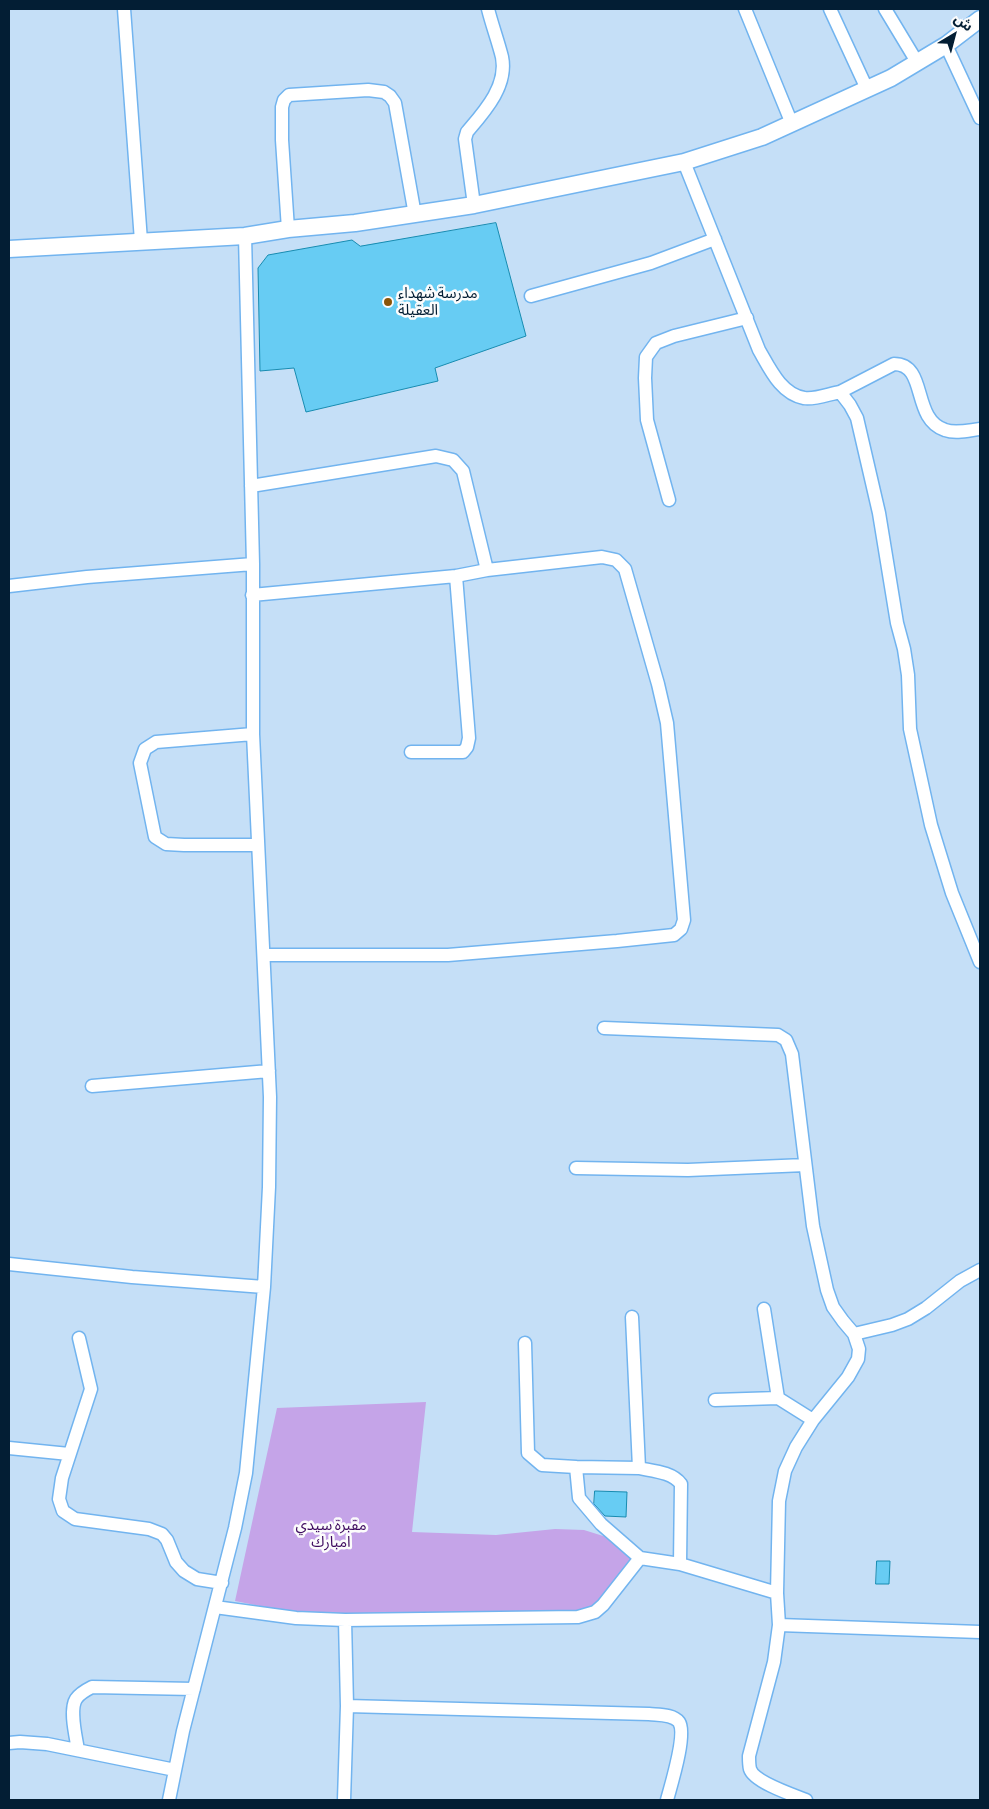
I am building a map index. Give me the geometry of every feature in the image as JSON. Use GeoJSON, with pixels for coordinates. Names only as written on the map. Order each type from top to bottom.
{"type":"FeatureCollection","features":[{"type":"Feature","properties":{"kind":"street"},"geometry":{"type":"LineString","coordinates":[[124,9],[141,241]]}},
{"type":"Feature","properties":{"kind":"street"},"geometry":{"type":"LineString","coordinates":[[474,205],[465,139],[467,132],[494,98],[502,78],[502,59],[488,9]]}},
{"type":"Feature","properties":{"kind":"street"},"geometry":{"type":"LineString","coordinates":[[745,9],[792,124]]}},
{"type":"Feature","properties":{"kind":"street"},"geometry":{"type":"LineString","coordinates":[[830,9],[867,89]]}},
{"type":"Feature","properties":{"kind":"street"},"geometry":{"type":"LineString","coordinates":[[885,9],[917,62]]}},
{"type":"Feature","properties":{"kind":"street"},"geometry":{"type":"LineString","coordinates":[[9,249],[245,236],[288,229],[355,223],[474,205],[684,162],[762,137],[891,78],[946,45],[980,19]]}},
{"type":"Feature","properties":{"kind":"street"},"geometry":{"type":"LineString","coordinates":[[946,45],[980,118]]}},
{"type":"Feature","properties":{"kind":"street"},"geometry":{"type":"LineString","coordinates":[[288,229],[282,140],[282,107],[284,100],[289,96],[304,94],[368,90],[384,92],[396,102],[415,214]]}},
{"type":"Feature","properties":{"kind":"street"},"geometry":{"type":"LineString","coordinates":[[684,162],[759,350],[775,378],[789,393],[806,398],[840,392],[894,364],[904,364],[911,370],[926,414],[938,426],[946,431],[960,432],[980,429]]}},
{"type":"Feature","properties":{"kind":"street"},"geometry":{"type":"LineString","coordinates":[[169,1800],[194,1689],[235,1528],[246,1472],[264,1287],[269,1188],[269,1071],[253,734],[253,564],[245,236]]}},
{"type":"Feature","properties":{"kind":"street"},"geometry":{"type":"LineString","coordinates":[[531,296],[651,264],[715,239]]}},
{"type":"Feature","properties":{"kind":"street"},"geometry":{"type":"LineString","coordinates":[[669,500],[647,420],[646,357],[656,344],[674,336],[746,318]]}},
{"type":"Feature","properties":{"kind":"street"},"geometry":{"type":"LineString","coordinates":[[840,392],[857,418],[879,513],[897,623],[908,675],[910,729],[932,826],[952,893],[980,962]]}},
{"type":"Feature","properties":{"kind":"street"},"geometry":{"type":"LineString","coordinates":[[251,486],[436,456],[453,460],[463,471],[487,570]]}},
{"type":"Feature","properties":{"kind":"street"},"geometry":{"type":"LineString","coordinates":[[252,595],[456,576],[487,570],[602,557],[616,560],[625,568],[658,684],[667,723],[684,920],[681,929],[674,935],[662,937],[448,955],[264,955]]}},
{"type":"Feature","properties":{"kind":"street"},"geometry":{"type":"LineString","coordinates":[[9,586],[88,577],[253,564]]}},
{"type":"Feature","properties":{"kind":"street"},"geometry":{"type":"LineString","coordinates":[[411,752],[463,752],[467,747],[469,738],[456,576]]}},
{"type":"Feature","properties":{"kind":"street"},"geometry":{"type":"LineString","coordinates":[[253,734],[156,742],[145,749],[140,763],[155,837],[166,844],[184,846],[258,845]]}},
{"type":"Feature","properties":{"kind":"street"},"geometry":{"type":"LineString","coordinates":[[604,1028],[778,1035],[786,1040],[792,1054],[804,1165],[813,1226],[827,1290],[833,1307],[854,1334],[859,1349],[854,1367],[848,1377],[813,1420],[796,1447],[785,1471],[779,1501],[777,1593],[779,1625],[774,1662],[749,1756],[753,1775],[770,1785],[806,1800]]}},
{"type":"Feature","properties":{"kind":"street"},"geometry":{"type":"LineString","coordinates":[[92,1086],[269,1071]]}},
{"type":"Feature","properties":{"kind":"street"},"geometry":{"type":"LineString","coordinates":[[576,1168],[688,1170],[804,1165]]}},
{"type":"Feature","properties":{"kind":"street"},"geometry":{"type":"LineString","coordinates":[[9,1264],[132,1278],[264,1287]]}},
{"type":"Feature","properties":{"kind":"street"},"geometry":{"type":"LineString","coordinates":[[854,1334],[908,1319],[926,1308],[960,1281],[980,1270]]}},
{"type":"Feature","properties":{"kind":"street"},"geometry":{"type":"LineString","coordinates":[[764,1310],[778,1398]]}},
{"type":"Feature","properties":{"kind":"street"},"geometry":{"type":"LineString","coordinates":[[632,1317],[639,1468]]}},
{"type":"Feature","properties":{"kind":"street"},"geometry":{"type":"LineString","coordinates":[[79,1338],[91,1389],[62,1478],[58,1498],[63,1510],[75,1519],[149,1529],[162,1534],[167,1540],[176,1562],[184,1570],[197,1579],[222,1583]]}},
{"type":"Feature","properties":{"kind":"street"},"geometry":{"type":"LineString","coordinates":[[525,1343],[528,1453],[542,1465],[639,1468],[677,1479],[681,1484],[680,1564]]}},
{"type":"Feature","properties":{"kind":"street"},"geometry":{"type":"LineString","coordinates":[[715,1400],[778,1398],[813,1420]]}},
{"type":"Feature","properties":{"kind":"street"},"geometry":{"type":"LineString","coordinates":[[9,1448],[69,1454]]}},
{"type":"Feature","properties":{"kind":"street"},"geometry":{"type":"LineString","coordinates":[[576,1467],[579,1498],[601,1524],[640,1558],[680,1564],[777,1593]]}},
{"type":"Feature","properties":{"kind":"street"},"geometry":{"type":"LineString","coordinates":[[215,1606],[296,1618],[345,1620],[578,1617],[596,1612],[640,1558]]}},
{"type":"Feature","properties":{"kind":"street"},"geometry":{"type":"LineString","coordinates":[[344,1800],[347,1706],[345,1620]]}},
{"type":"Feature","properties":{"kind":"street"},"geometry":{"type":"LineString","coordinates":[[779,1625],[980,1632]]}},
{"type":"Feature","properties":{"kind":"street"},"geometry":{"type":"LineString","coordinates":[[78,1750],[72,1709],[76,1699],[82,1692],[92,1687],[194,1689]]}},
{"type":"Feature","properties":{"kind":"street"},"geometry":{"type":"LineString","coordinates":[[347,1706],[668,1716],[678,1721],[682,1729],[679,1752],[667,1800]]}},
{"type":"Feature","properties":{"kind":"street"},"geometry":{"type":"LineString","coordinates":[[9,1743],[47,1744],[175,1770]]}},
{"type":"Feature","properties":{"kind":"green space","name":"مقبرة سيدي امبارك"},"geometry":{"type":"Polygon","coordinates":[[[426,1402],[412,1532],[496,1535],[555,1529],[584,1530],[616,1540],[629,1553],[636,1567],[592,1612],[532,1613],[493,1611],[475,1615],[349,1613],[315,1617],[235,1601],[277,1408],[426,1402]]]}},
{"type":"Feature","properties":{"kind":"building","name":"مدرسة شهداء العقيلة"},"geometry":{"type":"Polygon","coordinates":[[[496,223],[526,336],[435,368],[438,381],[306,412],[294,368],[260,371],[258,268],[268,255],[352,240],[360,246],[496,223]]]}},
{"type":"Feature","properties":{"kind":"building"},"geometry":{"type":"Polygon","coordinates":[[[595,1491],[627,1492],[626,1517],[605,1516],[594,1504],[595,1491]]]}},
{"type":"Feature","properties":{"kind":"building"},"geometry":{"type":"Polygon","coordinates":[[[877,1561],[890,1561],[889,1584],[876,1584],[877,1561]]]}},
{"type":"Feature","properties":{"kind":"place","name":"مدرسة شهداء العقيلة"},"geometry":{"type":"Point","coordinates":[388,302]}}]}
